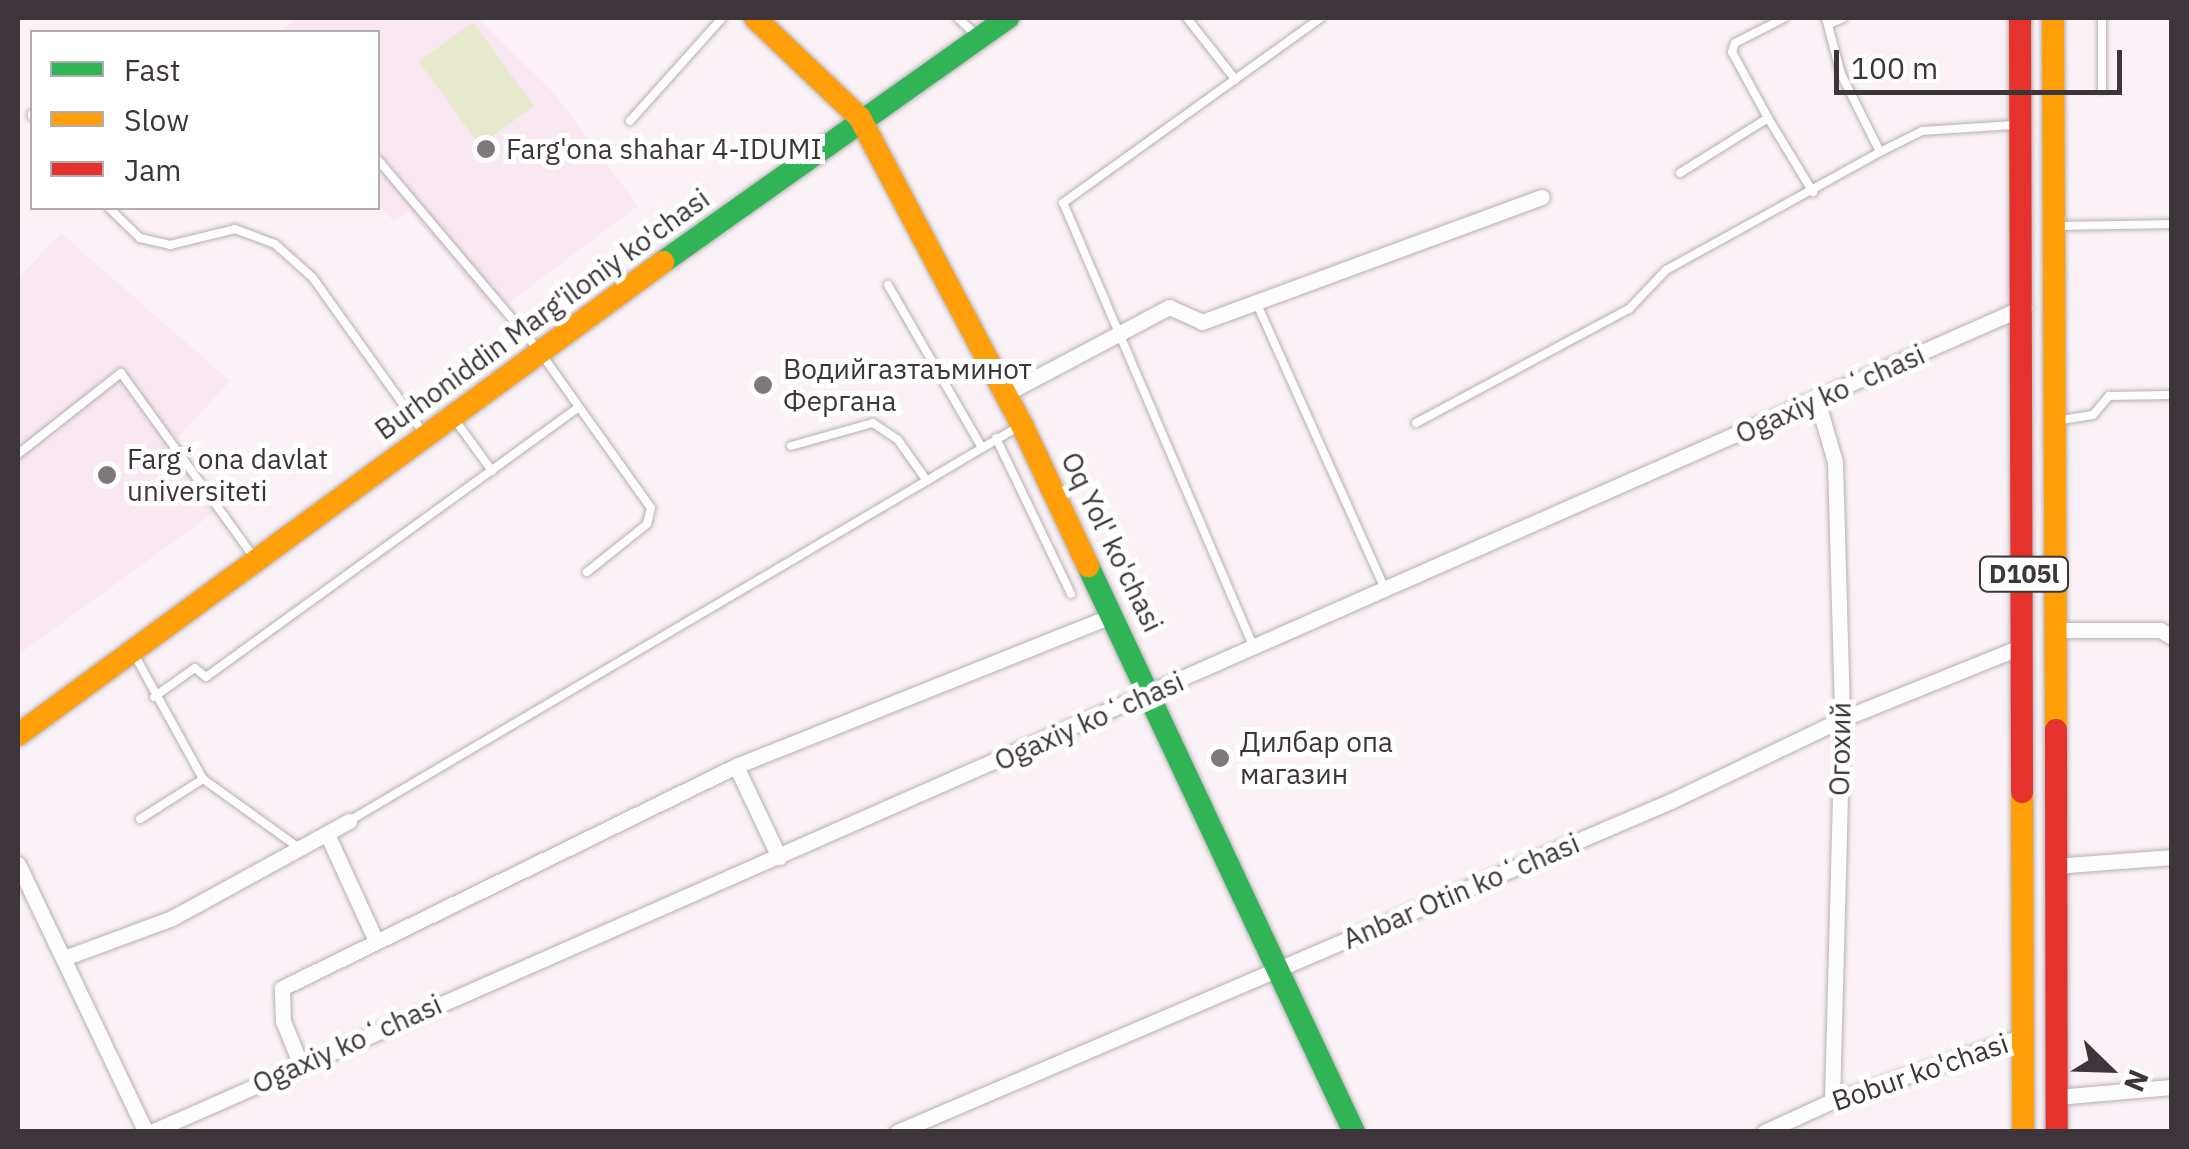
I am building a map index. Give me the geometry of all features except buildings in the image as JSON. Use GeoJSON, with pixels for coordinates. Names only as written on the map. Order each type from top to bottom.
{"type":"FeatureCollection","features":[{"type":"Feature","properties":{"kind":"main road","name":"Oq Yol' ko'chasi"},"geometry":{"type":"LineString","coordinates":[[755,18],[860,118],[1022,425],[1152,693],[1354,1132]]}},
{"type":"Feature","properties":{"kind":"main road","name":"Burhoniddin Marg'iloniy ko'chasi"},"geometry":{"type":"LineString","coordinates":[[18,735],[860,118],[1008,18]]}},
{"type":"Feature","properties":{"kind":"main road","name":"D105l"},"geometry":{"type":"LineString","coordinates":[[2020,18],[2026,306],[2023,1132]]}},
{"type":"Feature","properties":{"kind":"main road","name":"D105l"},"geometry":{"type":"LineString","coordinates":[[2053,18],[2057,1132]]}},
{"type":"Feature","properties":{"kind":"street"},"geometry":{"type":"LineString","coordinates":[[1006,394],[1170,307],[1202,322],[1542,197]]}},
{"type":"Feature","properties":{"kind":"street","name":"Ogaxiy koʻchasi"},"geometry":{"type":"LineString","coordinates":[[148,1132],[2026,306]]}},
{"type":"Feature","properties":{"kind":"street","name":"Огохий"},"geometry":{"type":"LineString","coordinates":[[1817,400],[1835,462],[1842,719],[1832,1101]]}},
{"type":"Feature","properties":{"kind":"street"},"geometry":{"type":"LineString","coordinates":[[300,1064],[283,1021],[282,988],[736,766],[1114,614]]}},
{"type":"Feature","properties":{"kind":"street"},"geometry":{"type":"LineString","coordinates":[[2055,630],[2160,630],[2172,637]]}},
{"type":"Feature","properties":{"kind":"street","name":"Anbar Otin koʻchasi"},"geometry":{"type":"LineString","coordinates":[[897,1132],[1671,802],[1842,719],[2024,646]]}},
{"type":"Feature","properties":{"kind":"street"},"geometry":{"type":"LineString","coordinates":[[736,766],[779,857]]}},
{"type":"Feature","properties":{"kind":"street"},"geometry":{"type":"LineString","coordinates":[[64,958],[172,918],[350,821]]}},
{"type":"Feature","properties":{"kind":"street"},"geometry":{"type":"LineString","coordinates":[[327,834],[376,941]]}},
{"type":"Feature","properties":{"kind":"street"},"geometry":{"type":"LineString","coordinates":[[2055,866],[2172,857]]}},
{"type":"Feature","properties":{"kind":"street"},"geometry":{"type":"LineString","coordinates":[[18,864],[148,1132]]}},
{"type":"Feature","properties":{"kind":"street","name":"Bobur ko'chasi"},"geometry":{"type":"LineString","coordinates":[[1764,1132],[1832,1101],[2021,1037]]}},
{"type":"Feature","properties":{"kind":"street"},"geometry":{"type":"LineString","coordinates":[[2057,1097],[2172,1087]]}},
{"type":"Feature","properties":{"kind":"lane"},"geometry":{"type":"LineString","coordinates":[[630,121],[722,18]]}},
{"type":"Feature","properties":{"kind":"lane"},"geometry":{"type":"LineString","coordinates":[[958,18],[979,37]]}},
{"type":"Feature","properties":{"kind":"lane"},"geometry":{"type":"LineString","coordinates":[[1186,18],[1235,79]]}},
{"type":"Feature","properties":{"kind":"lane"},"geometry":{"type":"LineString","coordinates":[[1254,648],[1063,202],[1320,18]]}},
{"type":"Feature","properties":{"kind":"lane"},"geometry":{"type":"LineString","coordinates":[[1784,18],[1735,43],[1732,52],[1812,192]]}},
{"type":"Feature","properties":{"kind":"lane"},"geometry":{"type":"LineString","coordinates":[[1842,18],[1827,21],[1841,74],[1880,152]]}},
{"type":"Feature","properties":{"kind":"lane"},"geometry":{"type":"LineString","coordinates":[[2102,18],[2102,89]]}},
{"type":"Feature","properties":{"kind":"lane"},"geometry":{"type":"LineString","coordinates":[[1680,173],[1768,118]]}},
{"type":"Feature","properties":{"kind":"lane"},"geometry":{"type":"LineString","coordinates":[[1416,423],[1630,309],[1666,270],[1922,131],[2022,124]]}},
{"type":"Feature","properties":{"kind":"lane"},"geometry":{"type":"LineString","coordinates":[[380,162],[540,352],[651,508],[647,524],[588,572]]}},
{"type":"Feature","properties":{"kind":"lane"},"geometry":{"type":"LineString","coordinates":[[111,210],[140,238],[170,245],[235,229],[275,244],[313,278],[425,436]]}},
{"type":"Feature","properties":{"kind":"lane"},"geometry":{"type":"LineString","coordinates":[[2054,226],[2172,224]]}},
{"type":"Feature","properties":{"kind":"lane"},"geometry":{"type":"LineString","coordinates":[[888,285],[981,446]]}},
{"type":"Feature","properties":{"kind":"lane"},"geometry":{"type":"LineString","coordinates":[[1256,302],[1386,589]]}},
{"type":"Feature","properties":{"kind":"lane"},"geometry":{"type":"LineString","coordinates":[[18,454],[120,373],[256,560]]}},
{"type":"Feature","properties":{"kind":"lane"},"geometry":{"type":"LineString","coordinates":[[2054,420],[2093,415],[2109,396],[2172,395]]}},
{"type":"Feature","properties":{"kind":"lane"},"geometry":{"type":"LineString","coordinates":[[154,697],[195,668],[206,676],[579,407]]}},
{"type":"Feature","properties":{"kind":"lane"},"geometry":{"type":"LineString","coordinates":[[452,416],[492,471]]}},
{"type":"Feature","properties":{"kind":"lane"},"geometry":{"type":"LineString","coordinates":[[791,446],[873,423],[898,440],[928,481]]}},
{"type":"Feature","properties":{"kind":"lane"},"geometry":{"type":"LineString","coordinates":[[350,821],[1022,425]]}},
{"type":"Feature","properties":{"kind":"lane"},"geometry":{"type":"LineString","coordinates":[[996,438],[1071,594]]}},
{"type":"Feature","properties":{"kind":"lane"},"geometry":{"type":"LineString","coordinates":[[132,650],[154,697],[203,779],[299,848]]}},
{"type":"Feature","properties":{"kind":"lane"},"geometry":{"type":"LineString","coordinates":[[140,818],[203,779]]}},
{"type":"Feature","properties":{"kind":"shaded area","name":"Farg'ona shahar 4-IDUMI"},"geometry":{"type":"Polygon","coordinates":[[[295,18],[478,18],[554,93],[638,206],[494,314],[410,211],[394,221],[380,207],[380,30],[282,30],[295,18]]]}},
{"type":"Feature","properties":{"kind":"shaded area","name":"Fargʻona davlat universiteti"},"geometry":{"type":"Polygon","coordinates":[[[61,233],[230,381],[173,443],[220,508],[18,655],[18,278],[61,233]]]}},
{"type":"Feature","properties":{"kind":"green space"},"geometry":{"type":"Polygon","coordinates":[[[473,22],[534,106],[480,146],[419,61],[473,22]]]}},
{"type":"Feature","properties":{"kind":"traffic: fast"},"geometry":{"type":"LineString","coordinates":[[663,262],[1008,18]]}},
{"type":"Feature","properties":{"kind":"traffic: fast"},"geometry":{"type":"LineString","coordinates":[[1088,566],[1354,1132]]}},
{"type":"Feature","properties":{"kind":"traffic: slow"},"geometry":{"type":"LineString","coordinates":[[755,18],[860,118],[1022,425],[1088,566]]}},
{"type":"Feature","properties":{"kind":"traffic: slow"},"geometry":{"type":"LineString","coordinates":[[2053,18],[2056,730]]}},
{"type":"Feature","properties":{"kind":"traffic: slow"},"geometry":{"type":"LineString","coordinates":[[18,735],[663,262]]}},
{"type":"Feature","properties":{"kind":"traffic: slow"},"geometry":{"type":"LineString","coordinates":[[2022,792],[2023,1132]]}},
{"type":"Feature","properties":{"kind":"traffic: jam"},"geometry":{"type":"LineString","coordinates":[[2020,18],[2022,792]]}},
{"type":"Feature","properties":{"kind":"traffic: jam"},"geometry":{"type":"LineString","coordinates":[[2056,730],[2057,1132]]}},
{"type":"Feature","properties":{"kind":"place","name":"Farg'ona shahar 4-IDUMI"},"geometry":{"type":"Point","coordinates":[486,149]}},
{"type":"Feature","properties":{"kind":"place","name":"Водийгазтаъминот Фергана"},"geometry":{"type":"Point","coordinates":[763,385]}},
{"type":"Feature","properties":{"kind":"place","name":"Fargʻona davlat universiteti"},"geometry":{"type":"Point","coordinates":[107,475]}},
{"type":"Feature","properties":{"kind":"place","name":"Дилбар опа магазин"},"geometry":{"type":"Point","coordinates":[1220,758]}}]}
